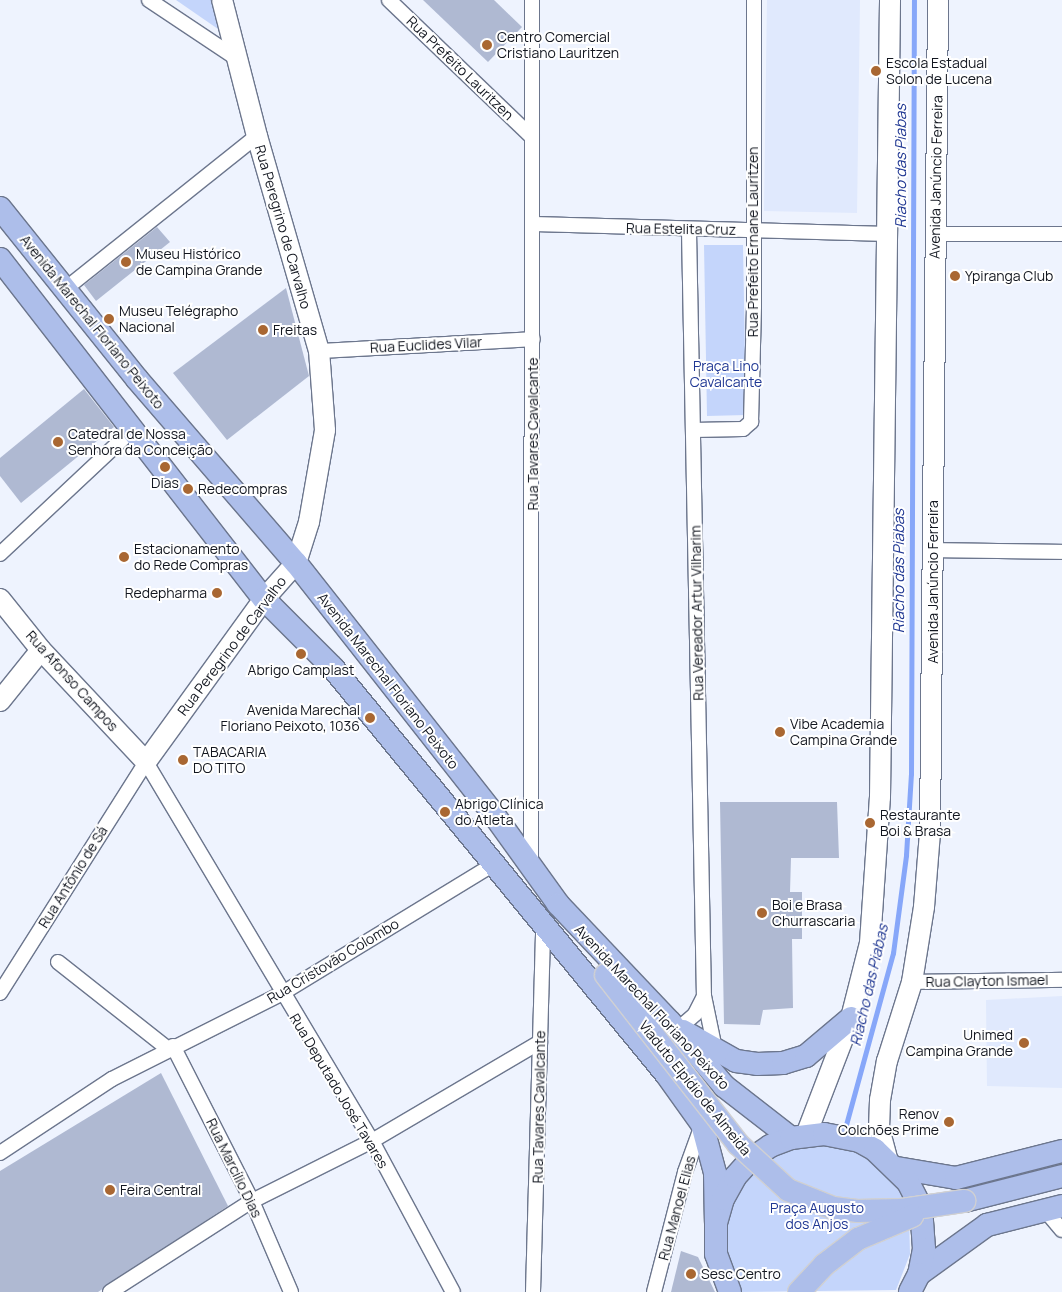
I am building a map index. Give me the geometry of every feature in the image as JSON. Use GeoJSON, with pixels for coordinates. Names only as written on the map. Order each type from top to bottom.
{"type":"FeatureCollection","features":[{"type":"Feature","properties":{"kind":"main road","name":"Rua Peregrino de Carvalho"},"geometry":{"type":"LineString","coordinates":[[146,762],[264,598],[296,563],[309,522],[325,430],[319,351],[257,136],[222,0]]}},
{"type":"Feature","properties":{"kind":"main road"},"geometry":{"type":"LineString","coordinates":[[799,1136],[851,1018],[870,944],[880,797],[890,0]]}},
{"type":"Feature","properties":{"kind":"main road","name":"Avenida Janúncio Ferreira"},"geometry":{"type":"LineString","coordinates":[[892,1163],[879,1129],[880,1100],[887,1061],[912,982],[924,907],[930,833],[938,0]]}},
{"type":"Feature","properties":{"kind":"main road","name":"Avenida Marechal Floriano Peixoto"},"geometry":{"type":"LineString","coordinates":[[0,208],[64,290],[174,422],[296,563],[492,812],[558,904],[675,1027],[724,1086],[799,1136]]}},
{"type":"Feature","properties":{"kind":"main road","name":"Avenida Marechal Floriano Peixoto"},"geometry":{"type":"LineString","coordinates":[[0,259],[134,428],[264,598],[333,668],[667,1075],[702,1124],[715,1173],[716,1254],[730,1292]]}},
{"type":"Feature","properties":{"kind":"main road","name":"Rua Afonso Campos"},"geometry":{"type":"LineString","coordinates":[[0,599],[41,650],[146,762]]}},
{"type":"Feature","properties":{"kind":"main road"},"geometry":{"type":"LineString","coordinates":[[0,701],[41,650]]}},
{"type":"Feature","properties":{"kind":"main road","name":"Viaduto Elpídio de Almeida"},"geometry":{"type":"LineString","coordinates":[[558,904],[606,974],[738,1144],[788,1190],[833,1208],[857,1210],[902,1210],[964,1201]]}},
{"type":"Feature","properties":{"kind":"main road"},"geometry":{"type":"LineString","coordinates":[[675,1027],[736,1061],[757,1064],[783,1062],[806,1056],[851,1018]]}},
{"type":"Feature","properties":{"kind":"main road"},"geometry":{"type":"LineString","coordinates":[[716,1223],[723,1199],[735,1177],[751,1159],[799,1136],[842,1136],[859,1141],[892,1163],[943,1177],[968,1176],[1062,1151]]}},
{"type":"Feature","properties":{"kind":"main road"},"geometry":{"type":"LineString","coordinates":[[892,1163],[921,1207],[924,1248],[914,1283]]}},
{"type":"Feature","properties":{"kind":"main road","name":"Viaduto Elpídio de Almeida"},"geometry":{"type":"LineString","coordinates":[[799,1292],[824,1265],[858,1239],[902,1219],[1062,1176]]}},
{"type":"Feature","properties":{"kind":"main road"},"geometry":{"type":"LineString","coordinates":[[914,1283],[987,1225],[1054,1208]]}},
{"type":"Feature","properties":{"kind":"street"},"geometry":{"type":"LineString","coordinates":[[148,0],[236,58]]}},
{"type":"Feature","properties":{"kind":"street","name":"Rua Prefeito Lauritzen"},"geometry":{"type":"LineString","coordinates":[[389,0],[531,136]]}},
{"type":"Feature","properties":{"kind":"street","name":"Rua Tavares Cavalcante"},"geometry":{"type":"LineString","coordinates":[[531,867],[534,224],[531,136],[532,0]]}},
{"type":"Feature","properties":{"kind":"street","name":"Rua Prefeito Ernane Lauritzen"},"geometry":{"type":"LineString","coordinates":[[693,430],[744,429],[751,422],[754,306],[752,230],[754,0]]}},
{"type":"Feature","properties":{"kind":"street"},"geometry":{"type":"LineString","coordinates":[[64,290],[257,136]]}},
{"type":"Feature","properties":{"kind":"street","name":"Rua Estelita Cruz"},"geometry":{"type":"LineString","coordinates":[[534,224],[689,231],[752,230],[888,234]]}},
{"type":"Feature","properties":{"kind":"street","name":"Rua Vereador Artur Vilharim"},"geometry":{"type":"LineString","coordinates":[[689,231],[704,996],[715,1049]]}},
{"type":"Feature","properties":{"kind":"street"},"geometry":{"type":"LineString","coordinates":[[935,234],[1062,234]]}},
{"type":"Feature","properties":{"kind":"street","name":"Rua Euclides Vilar"},"geometry":{"type":"LineString","coordinates":[[319,351],[533,339]]}},
{"type":"Feature","properties":{"kind":"street"},"geometry":{"type":"LineString","coordinates":[[0,554],[134,428]]}},
{"type":"Feature","properties":{"kind":"street"},"geometry":{"type":"LineString","coordinates":[[934,550],[1062,552]]}},
{"type":"Feature","properties":{"kind":"street","name":"Rua Antônio de Sá"},"geometry":{"type":"LineString","coordinates":[[0,993],[146,762]]}},
{"type":"Feature","properties":{"kind":"street","name":"Rua Deputado José Tavares"},"geometry":{"type":"LineString","coordinates":[[146,762],[219,882],[281,994],[372,1141],[453,1292]]}},
{"type":"Feature","properties":{"kind":"street","name":"Rua Cristovão Colombo"},"geometry":{"type":"LineString","coordinates":[[0,1153],[112,1079],[170,1047],[281,994],[494,864]]}},
{"type":"Feature","properties":{"kind":"street","name":"Rua Tavares Cavalcante"},"geometry":{"type":"LineString","coordinates":[[533,1292],[543,923]]}},
{"type":"Feature","properties":{"kind":"street"},"geometry":{"type":"LineString","coordinates":[[58,962],[170,1047]]}},
{"type":"Feature","properties":{"kind":"street","name":"Rua Clayton Ismael"},"geometry":{"type":"LineString","coordinates":[[912,982],[1062,980]]}},
{"type":"Feature","properties":{"kind":"street"},"geometry":{"type":"LineString","coordinates":[[675,1027],[695,1014],[704,996]]}},
{"type":"Feature","properties":{"kind":"street"},"geometry":{"type":"LineString","coordinates":[[110,1292],[252,1201],[372,1141],[540,1042]]}},
{"type":"Feature","properties":{"kind":"street","name":"Rua Marcílio Dias"},"geometry":{"type":"LineString","coordinates":[[170,1047],[252,1201],[291,1292]]}},
{"type":"Feature","properties":{"kind":"street","name":"Rua Manoel Elias"},"geometry":{"type":"LineString","coordinates":[[654,1292],[685,1172],[702,1124]]}},
{"type":"Feature","properties":{"kind":"street"},"geometry":{"type":"LineString","coordinates":[[1054,1208],[1062,1230]]}},
{"type":"Feature","properties":{"kind":"shaded area"},"geometry":{"type":"Polygon","coordinates":[[[767,0],[860,0],[857,213],[764,211],[767,0]]]}},
{"type":"Feature","properties":{"kind":"shaded area","name":"Unimed Campina Grande"},"geometry":{"type":"Polygon","coordinates":[[[1062,996],[1062,1088],[987,1086],[986,1000],[1062,996]]]}},
{"type":"Feature","properties":{"kind":"green space"},"geometry":{"type":"Polygon","coordinates":[[[176,0],[212,0],[218,29],[176,0]]]}},
{"type":"Feature","properties":{"kind":"green space","name":"Praça Lino Cavalcante"},"geometry":{"type":"Polygon","coordinates":[[[704,245],[743,245],[746,415],[707,416],[704,245]]]}},
{"type":"Feature","properties":{"kind":"green space","name":"Praça Augusto dos Anjos"},"geometry":{"type":"Polygon","coordinates":[[[830,1142],[866,1155],[894,1181],[903,1198],[909,1216],[910,1254],[896,1290],[739,1292],[727,1268],[727,1203],[769,1154],[830,1142]]]}},
{"type":"Feature","properties":{"kind":"building","name":"Centro Comercial Cristiano Lauritzen"},"geometry":{"type":"Polygon","coordinates":[[[423,0],[494,0],[522,27],[488,62],[423,0]]]}},
{"type":"Feature","properties":{"kind":"building","name":"Museu Histórico de Campina Grande"},"geometry":{"type":"Polygon","coordinates":[[[157,227],[170,242],[96,301],[84,285],[157,227]]]}},
{"type":"Feature","properties":{"kind":"building","name":"Freitas"},"geometry":{"type":"Polygon","coordinates":[[[286,288],[309,376],[227,440],[173,373],[286,288]]]}},
{"type":"Feature","properties":{"kind":"building","name":"Catedral de Nossa Senhora da Conceição"},"geometry":{"type":"Polygon","coordinates":[[[84,389],[114,427],[21,503],[0,476],[0,458],[84,389]]]}},
{"type":"Feature","properties":{"kind":"building","name":"Boi e Brasa Churrascaria"},"geometry":{"type":"Polygon","coordinates":[[[720,802],[837,802],[839,858],[791,858],[790,892],[802,892],[802,939],[792,939],[793,1008],[763,1010],[760,1025],[724,1024],[720,802]]]}},
{"type":"Feature","properties":{"kind":"building","name":"Feira Central"},"geometry":{"type":"Polygon","coordinates":[[[161,1073],[228,1206],[98,1292],[0,1292],[0,1171],[161,1073]]]}},
{"type":"Feature","properties":{"kind":"building","name":"Sesc Centro"},"geometry":{"type":"Polygon","coordinates":[[[681,1251],[698,1257],[715,1292],[671,1292],[681,1251]]]}},
{"type":"Feature","properties":{"kind":"waterway","name":"Riacho das Piabas"},"geometry":{"type":"LineString","coordinates":[[844,1132],[893,953],[906,855],[911,774],[914,0]]}},
{"type":"Feature","properties":{"kind":"place","name":"Centro Comercial Cristiano Lauritzen"},"geometry":{"type":"Point","coordinates":[487,45]}},
{"type":"Feature","properties":{"kind":"place","name":"Escola Estadual Solon de Lucena"},"geometry":{"type":"Point","coordinates":[876,71]}},
{"type":"Feature","properties":{"kind":"place","name":"Museu Histórico de Campina Grande"},"geometry":{"type":"Point","coordinates":[126,262]}},
{"type":"Feature","properties":{"kind":"place","name":"Ypiranga Club"},"geometry":{"type":"Point","coordinates":[955,276]}},
{"type":"Feature","properties":{"kind":"place","name":"Museu Telégrapho Nacional"},"geometry":{"type":"Point","coordinates":[109,319]}},
{"type":"Feature","properties":{"kind":"place","name":"Freitas"},"geometry":{"type":"Point","coordinates":[263,330]}},
{"type":"Feature","properties":{"kind":"place","name":"Catedral de Nossa Senhora da Conceição"},"geometry":{"type":"Point","coordinates":[58,442]}},
{"type":"Feature","properties":{"kind":"place","name":"Dias"},"geometry":{"type":"Point","coordinates":[165,467]}},
{"type":"Feature","properties":{"kind":"place","name":"Redecompras"},"geometry":{"type":"Point","coordinates":[188,489]}},
{"type":"Feature","properties":{"kind":"place","name":"Estacionamento do Rede Compras"},"geometry":{"type":"Point","coordinates":[124,557]}},
{"type":"Feature","properties":{"kind":"place","name":"Redepharma"},"geometry":{"type":"Point","coordinates":[217,593]}},
{"type":"Feature","properties":{"kind":"place","name":"Abrigo Camplast"},"geometry":{"type":"Point","coordinates":[301,654]}},
{"type":"Feature","properties":{"kind":"place","name":"Avenida Marechal Floriano Peixoto, 1036"},"geometry":{"type":"Point","coordinates":[370,718]}},
{"type":"Feature","properties":{"kind":"place","name":"Vibe Academia Campina Grande"},"geometry":{"type":"Point","coordinates":[780,732]}},
{"type":"Feature","properties":{"kind":"place","name":"TABACARIA DO TITO"},"geometry":{"type":"Point","coordinates":[183,760]}},
{"type":"Feature","properties":{"kind":"place","name":"Abrigo Clínica do Atleta"},"geometry":{"type":"Point","coordinates":[445,812]}},
{"type":"Feature","properties":{"kind":"place","name":"Restaurante Boi & Brasa"},"geometry":{"type":"Point","coordinates":[870,823]}},
{"type":"Feature","properties":{"kind":"place","name":"Boi e Brasa Churrascaria"},"geometry":{"type":"Point","coordinates":[762,913]}},
{"type":"Feature","properties":{"kind":"place","name":"Unimed Campina Grande"},"geometry":{"type":"Point","coordinates":[1024,1043]}},
{"type":"Feature","properties":{"kind":"place","name":"Renov Colchões Prime"},"geometry":{"type":"Point","coordinates":[949,1122]}},
{"type":"Feature","properties":{"kind":"place","name":"Feira Central"},"geometry":{"type":"Point","coordinates":[110,1190]}},
{"type":"Feature","properties":{"kind":"place","name":"Sesc Centro"},"geometry":{"type":"Point","coordinates":[691,1274]}}]}
